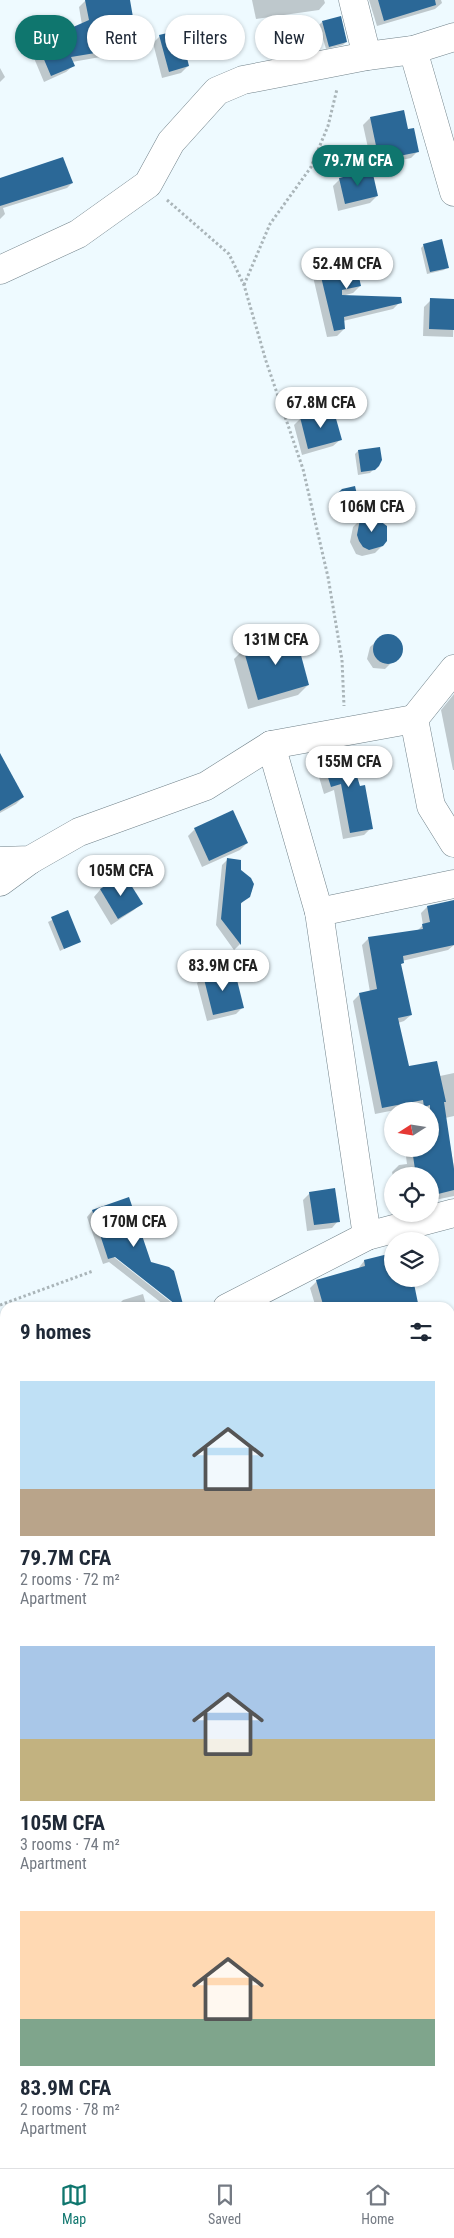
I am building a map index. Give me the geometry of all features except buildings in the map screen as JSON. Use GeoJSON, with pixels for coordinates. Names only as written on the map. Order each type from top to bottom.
{"type":"FeatureCollection","features":[{"type":"Feature","properties":{"kind":"street"},"geometry":{"type":"LineString","coordinates":[[353,0],[356,59]]}},
{"type":"Feature","properties":{"kind":"street"},"geometry":{"type":"LineString","coordinates":[[0,270],[78,234],[148,184],[171,142],[217,91],[243,80],[413,50],[454,37]]}},
{"type":"Feature","properties":{"kind":"street"},"geometry":{"type":"LineString","coordinates":[[413,50],[454,192]]}},
{"type":"Feature","properties":{"kind":"street"},"geometry":{"type":"LineString","coordinates":[[0,882],[30,860],[79,832],[206,786],[271,745],[414,719],[454,669]]}},
{"type":"Feature","properties":{"kind":"street"},"geometry":{"type":"LineString","coordinates":[[414,719],[431,806],[454,843]]}},
{"type":"Feature","properties":{"kind":"street"},"geometry":{"type":"LineString","coordinates":[[271,745],[318,912],[368,1236]]}},
{"type":"Feature","properties":{"kind":"street"},"geometry":{"type":"LineString","coordinates":[[0,861],[30,860]]}},
{"type":"Feature","properties":{"kind":"street"},"geometry":{"type":"LineString","coordinates":[[318,912],[454,884]]}},
{"type":"Feature","properties":{"kind":"street"},"geometry":{"type":"LineString","coordinates":[[239,1302],[368,1236],[454,1213]]}},
{"type":"Feature","properties":{"kind":"path"},"geometry":{"type":"LineString","coordinates":[[244,285],[270,224],[311,167],[356,59]]}},
{"type":"Feature","properties":{"kind":"path"},"geometry":{"type":"LineString","coordinates":[[148,184],[229,254],[244,285],[266,361],[303,469],[326,568],[342,660],[345,732]]}},
{"type":"Feature","properties":{"kind":"path"},"geometry":{"type":"LineString","coordinates":[[8,1302],[93,1271]]}}]}
